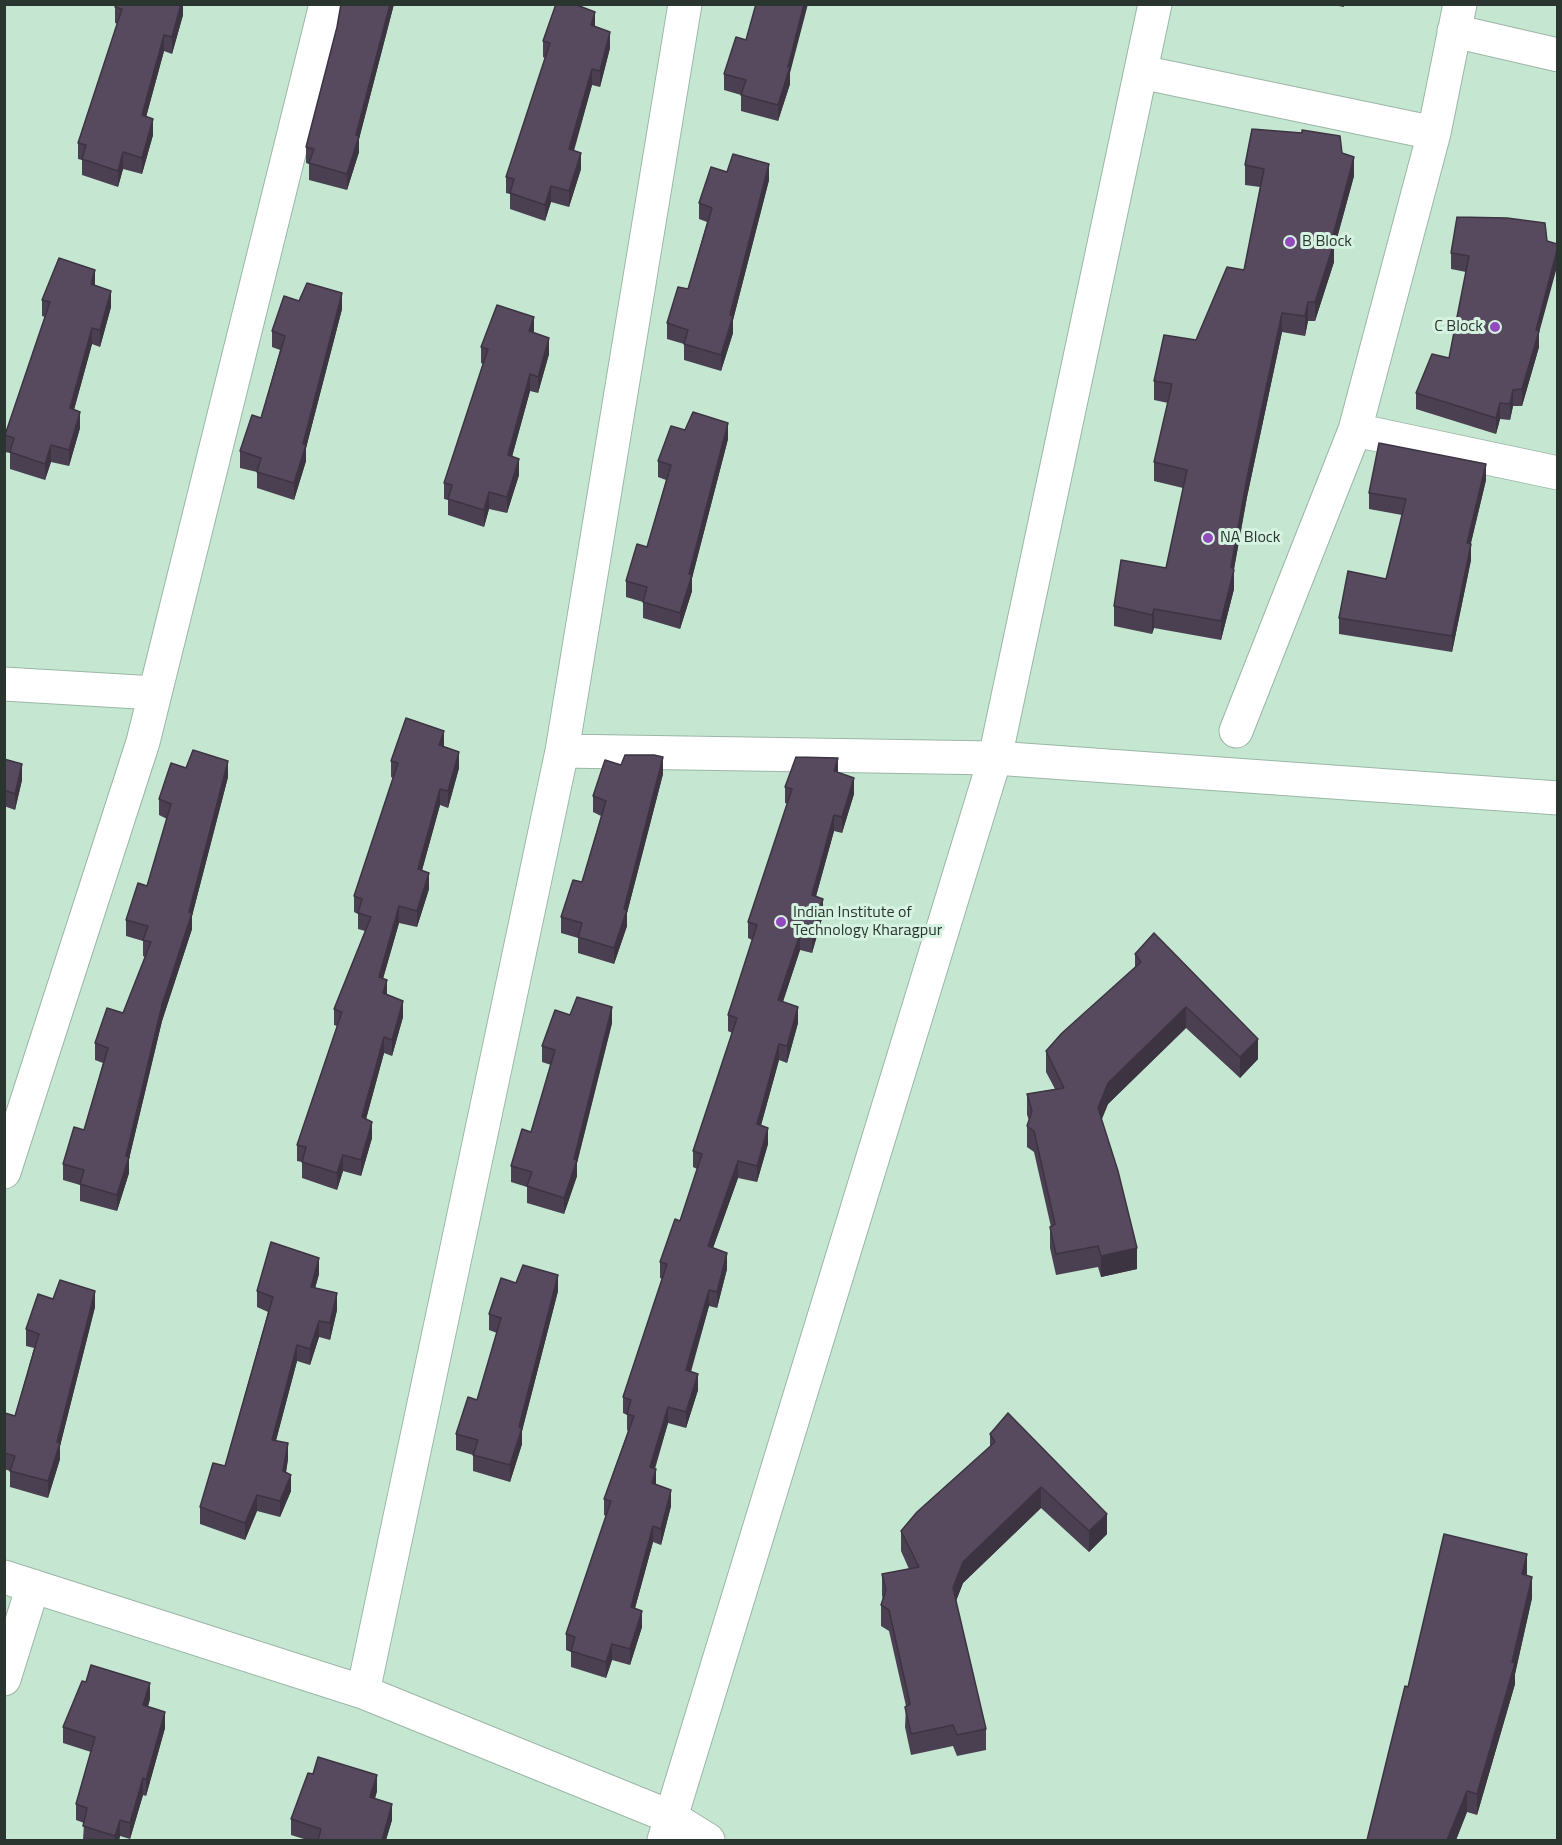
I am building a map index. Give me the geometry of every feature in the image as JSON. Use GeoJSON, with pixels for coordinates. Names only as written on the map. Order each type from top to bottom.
{"type":"FeatureCollection","features":[{"type":"Feature","properties":{"kind":"street"},"geometry":{"type":"LineString","coordinates":[[4,1172],[143,742],[326,4]]}},
{"type":"Feature","properties":{"kind":"street"},"geometry":{"type":"LineString","coordinates":[[363,1692],[562,751],[685,4]]}},
{"type":"Feature","properties":{"kind":"street"},"geometry":{"type":"LineString","coordinates":[[668,1829],[995,758],[1155,4]]}},
{"type":"Feature","properties":{"kind":"street"},"geometry":{"type":"LineString","coordinates":[[1236,731],[1355,430],[1434,133],[1457,18],[1557,55]]}},
{"type":"Feature","properties":{"kind":"street"},"geometry":{"type":"LineString","coordinates":[[1141,72],[1434,133]]}},
{"type":"Feature","properties":{"kind":"street"},"geometry":{"type":"LineString","coordinates":[[1355,430],[1557,473]]}},
{"type":"Feature","properties":{"kind":"street"},"geometry":{"type":"LineString","coordinates":[[4,684],[156,693]]}},
{"type":"Feature","properties":{"kind":"street"},"geometry":{"type":"LineString","coordinates":[[562,751],[995,758],[1557,798]]}},
{"type":"Feature","properties":{"kind":"street"},"geometry":{"type":"LineString","coordinates":[[4,1679],[19,1581],[363,1692],[668,1829],[708,1840]]}},
{"type":"Feature","properties":{"kind":"shaded area","name":"Indian Institute of Technology Kharagpur"},"geometry":{"type":"Polygon","coordinates":[[[5,5],[1557,5],[1557,1840],[5,1840],[5,5]]]}},
{"type":"Feature","properties":{"kind":"building"},"geometry":{"type":"Polygon","coordinates":[[[116,4],[181,4],[172,37],[164,35],[142,115],[153,119],[142,158],[123,152],[118,171],[82,159],[86,145],[78,143],[122,9],[115,7],[116,4]]]}},
{"type":"Feature","properties":{"kind":"building"},"geometry":{"type":"Polygon","coordinates":[[[341,4],[390,4],[356,135],[359,136],[347,174],[309,163],[314,149],[306,147],[341,4]]]}},
{"type":"Feature","properties":{"kind":"building"},"geometry":{"type":"Polygon","coordinates":[[[556,4],[574,4],[595,12],[591,25],[610,32],[600,71],[592,69],[569,149],[581,153],[569,191],[551,186],[545,205],[510,193],[514,179],[506,177],[550,43],[543,41],[556,4]]]}},
{"type":"Feature","properties":{"kind":"building"},"geometry":{"type":"Polygon","coordinates":[[[756,4],[804,4],[788,67],[790,67],[778,105],[741,95],[746,80],[724,74],[736,37],[746,40],[756,4]]]}},
{"type":"Feature","properties":{"kind":"building"},"geometry":{"type":"Polygon","coordinates":[[[1252,129],[1302,133],[1302,130],[1340,136],[1342,153],[1354,157],[1331,243],[1334,243],[1315,302],[1308,302],[1305,316],[1282,313],[1247,478],[1231,567],[1234,570],[1221,621],[1154,609],[1152,615],[1114,606],[1121,560],[1166,568],[1187,470],[1154,462],[1172,384],[1154,381],[1164,335],[1196,340],[1227,267],[1244,270],[1264,169],[1245,165],[1252,129]]]}},
{"type":"Feature","properties":{"kind":"building"},"geometry":{"type":"Polygon","coordinates":[[[733,154],[769,164],[730,315],[733,316],[721,355],[684,344],[688,330],[667,323],[678,287],[688,289],[712,208],[699,203],[711,167],[727,172],[733,154]]]}},
{"type":"Feature","properties":{"kind":"building","name":"C Block"},"geometry":{"type":"Polygon","coordinates":[[[1457,217],[1507,218],[1545,223],[1547,241],[1557,244],[1536,330],[1539,331],[1522,389],[1513,390],[1510,404],[1500,403],[1496,418],[1416,393],[1432,354],[1449,358],[1469,256],[1451,253],[1457,217]]]}},
{"type":"Feature","properties":{"kind":"building"},"geometry":{"type":"Polygon","coordinates":[[[59,258],[95,270],[91,284],[111,291],[100,330],[92,328],[70,408],[80,412],[69,450],[51,445],[45,464],[10,452],[14,438],[5,435],[50,302],[42,300],[59,258]]]}},
{"type":"Feature","properties":{"kind":"building"},"geometry":{"type":"Polygon","coordinates":[[[307,283],[342,293],[303,444],[306,445],[294,483],[257,472],[261,458],[240,451],[252,415],[261,418],[285,336],[272,331],[284,296],[299,301],[307,283]]]}},
{"type":"Feature","properties":{"kind":"building"},"geometry":{"type":"Polygon","coordinates":[[[497,305],[534,317],[529,331],[549,338],[538,377],[530,374],[508,455],[519,459],[507,497],[489,492],[484,510],[448,499],[452,485],[444,483],[488,349],[481,347],[497,305]]]}},
{"type":"Feature","properties":{"kind":"building"},"geometry":{"type":"Polygon","coordinates":[[[693,412],[728,423],[689,574],[692,575],[680,613],[643,602],[647,587],[626,581],[637,544],[647,547],[671,465],[658,461],[671,426],[685,430],[693,412]]]}},
{"type":"Feature","properties":{"kind":"building"},"geometry":{"type":"Polygon","coordinates":[[[1379,443],[1486,464],[1467,543],[1471,544],[1452,636],[1339,618],[1348,571],[1386,579],[1406,499],[1369,493],[1379,443]]]}},
{"type":"Feature","properties":{"kind":"building"},"geometry":{"type":"Polygon","coordinates":[[[406,718],[444,731],[439,745],[459,752],[448,791],[440,789],[418,869],[429,873],[417,911],[399,906],[379,977],[387,980],[383,993],[403,1001],[392,1040],[384,1037],[362,1117],[372,1122],[361,1160],[343,1155],[337,1173],[302,1162],[306,1147],[297,1145],[342,1012],[334,1009],[371,917],[358,913],[362,899],[354,896],[398,763],[391,761],[406,718]]]}},
{"type":"Feature","properties":{"kind":"building"},"geometry":{"type":"Polygon","coordinates":[[[193,750],[228,761],[189,912],[192,913],[162,1005],[126,1156],[129,1157],[117,1195],[80,1184],[84,1170],[63,1164],[74,1127],[84,1130],[108,1048],[95,1043],[107,1008],[123,1013],[151,942],[143,940],[148,926],[126,920],[138,883],[147,886],[171,804],[159,799],[171,763],[186,768],[193,750]]]}},
{"type":"Feature","properties":{"kind":"building"},"geometry":{"type":"Polygon","coordinates":[[[625,755],[663,757],[624,909],[627,910],[614,948],[578,937],[582,923],[561,917],[573,880],[582,882],[606,801],[593,796],[605,760],[621,765],[625,755]]]}},
{"type":"Feature","properties":{"kind":"building"},"geometry":{"type":"Polygon","coordinates":[[[796,757],[838,758],[834,771],[854,778],[842,817],[834,815],[812,895],[823,899],[812,937],[800,934],[778,1000],[798,1007],[787,1046],[779,1044],[757,1124],[768,1128],[757,1166],[738,1161],[708,1246],[727,1253],[717,1292],[709,1290],[686,1370],[698,1374],[686,1412],[668,1407],[650,1467],[656,1469],[652,1483],[671,1490],[661,1529],[653,1526],[631,1607],[642,1611],[630,1649],[612,1644],[606,1662],[571,1651],[575,1637],[566,1634],[611,1501],[604,1499],[634,1416],[627,1414],[631,1400],[623,1397],[667,1264],[660,1262],[675,1219],[680,1221],[702,1154],[693,1151],[737,1018],[728,1015],[757,925],[748,922],[792,789],[785,787],[796,757]]]}},
{"type":"Feature","properties":{"kind":"building"},"geometry":{"type":"Polygon","coordinates":[[[4,759],[22,764],[15,794],[4,790],[4,759]]]}},
{"type":"Feature","properties":{"kind":"building"},"geometry":{"type":"Polygon","coordinates":[[[1154,933],[1258,1039],[1240,1057],[1186,1007],[1108,1083],[1098,1108],[1118,1171],[1137,1248],[1101,1256],[1098,1246],[1056,1254],[1050,1227],[1055,1224],[1034,1131],[1027,1126],[1032,1111],[1027,1094],[1064,1088],[1046,1051],[1062,1033],[1141,962],[1135,954],[1154,933]]]}},
{"type":"Feature","properties":{"kind":"building"},"geometry":{"type":"Polygon","coordinates":[[[577,997],[612,1007],[574,1159],[577,1160],[564,1198],[527,1186],[532,1172],[511,1166],[522,1129],[531,1132],[555,1050],[542,1046],[555,1010],[570,1015],[577,997]]]}},
{"type":"Feature","properties":{"kind":"building"},"geometry":{"type":"Polygon","coordinates":[[[271,1242],[319,1258],[311,1287],[337,1293],[330,1323],[319,1321],[310,1349],[297,1345],[272,1440],[288,1443],[283,1471],[291,1475],[280,1501],[257,1495],[245,1523],[200,1507],[213,1463],[225,1466],[273,1297],[257,1291],[271,1242]]]}},
{"type":"Feature","properties":{"kind":"building"},"geometry":{"type":"Polygon","coordinates":[[[523,1265],[558,1275],[519,1427],[522,1428],[510,1465],[473,1455],[478,1440],[456,1434],[468,1397],[477,1400],[501,1318],[489,1314],[501,1278],[516,1283],[523,1265]]]}},
{"type":"Feature","properties":{"kind":"building"},"geometry":{"type":"Polygon","coordinates":[[[60,1280],[95,1291],[57,1442],[60,1443],[48,1481],[10,1471],[15,1456],[4,1453],[4,1415],[5,1413],[15,1416],[39,1334],[26,1329],[38,1294],[53,1299],[60,1280]]]}},
{"type":"Feature","properties":{"kind":"building"},"geometry":{"type":"Polygon","coordinates":[[[1008,1413],[1107,1514],[1089,1531],[1041,1487],[963,1562],[953,1588],[986,1729],[957,1735],[953,1725],[911,1734],[905,1707],[910,1704],[889,1610],[881,1605],[886,1590],[882,1574],[919,1567],[901,1531],[917,1512],[995,1442],[990,1434],[1008,1413]]]}},
{"type":"Feature","properties":{"kind":"building"},"geometry":{"type":"Polygon","coordinates":[[[1444,1534],[1527,1554],[1522,1574],[1532,1577],[1512,1662],[1515,1663],[1477,1794],[1467,1791],[1447,1840],[1367,1840],[1405,1686],[1408,1687],[1444,1534]]]}},
{"type":"Feature","properties":{"kind":"building"},"geometry":{"type":"Polygon","coordinates":[[[91,1665],[150,1683],[143,1705],[165,1712],[146,1780],[143,1778],[130,1823],[120,1820],[115,1836],[83,1826],[87,1808],[76,1804],[95,1737],[63,1727],[82,1681],[86,1682],[91,1665]]]}},
{"type":"Feature","properties":{"kind":"building"},"geometry":{"type":"Polygon","coordinates":[[[318,1757],[377,1775],[370,1797],[392,1804],[382,1840],[318,1840],[321,1829],[291,1819],[308,1773],[313,1774],[318,1757]]]}},
{"type":"Feature","properties":{"kind":"place","name":"B Block"},"geometry":{"type":"Point","coordinates":[1290,242]}},
{"type":"Feature","properties":{"kind":"place","name":"C Block"},"geometry":{"type":"Point","coordinates":[1495,327]}},
{"type":"Feature","properties":{"kind":"place","name":"NA Block"},"geometry":{"type":"Point","coordinates":[1208,538]}},
{"type":"Feature","properties":{"kind":"place","name":"Indian Institute of Technology Kharagpur"},"geometry":{"type":"Point","coordinates":[781,922]}}]}
